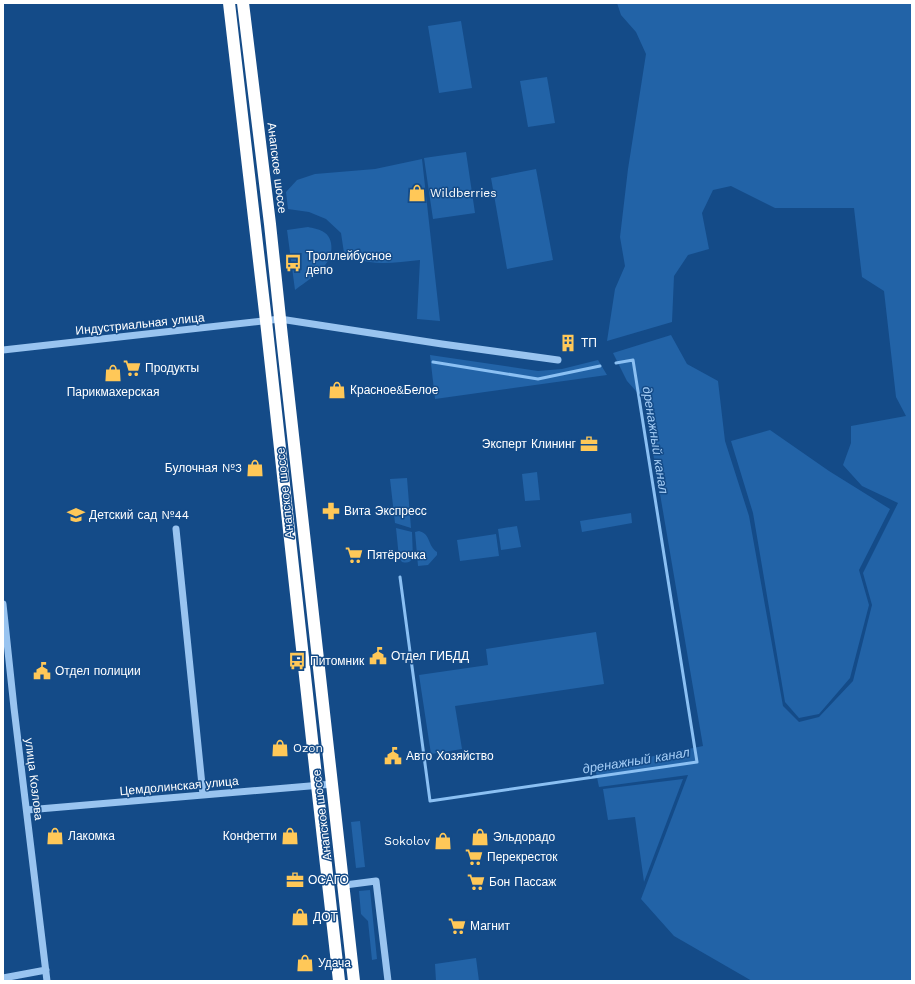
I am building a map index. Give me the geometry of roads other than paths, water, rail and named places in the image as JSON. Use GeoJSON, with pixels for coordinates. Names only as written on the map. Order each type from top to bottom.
{"type":"FeatureCollection","features":[{"type":"Feature","properties":{"kind":"highway","name":"Анапское шоссе"},"geometry":{"type":"LineString","coordinates":[[229,3],[266,321],[339,981]]}},
{"type":"Feature","properties":{"kind":"highway","name":"Анапское шоссе"},"geometry":{"type":"LineString","coordinates":[[242,3],[270,224],[354,981]]}},
{"type":"Feature","properties":{"kind":"street","name":"Индустриальная улица"},"geometry":{"type":"LineString","coordinates":[[3,350],[280,319],[558,360]]}},
{"type":"Feature","properties":{"kind":"street"},"geometry":{"type":"LineString","coordinates":[[176,529],[203,795]]}},
{"type":"Feature","properties":{"kind":"street","name":"улица Козлова"},"geometry":{"type":"LineString","coordinates":[[3,604],[47,981]]}},
{"type":"Feature","properties":{"kind":"street","name":"Цемдолинская улица"},"geometry":{"type":"LineString","coordinates":[[27,810],[333,784]]}},
{"type":"Feature","properties":{"kind":"street"},"geometry":{"type":"LineString","coordinates":[[344,885],[376,881],[388,981]]}},
{"type":"Feature","properties":{"kind":"street"},"geometry":{"type":"LineString","coordinates":[[3,978],[46,970]]}},
{"type":"Feature","properties":{"kind":"waterway","name":"дренажный канал"},"geometry":{"type":"LineString","coordinates":[[400,577],[430,801],[697,762],[633,360],[616,363]]}},
{"type":"Feature","properties":{"kind":"waterway","name":"дренажный канал"},"geometry":{"type":"LineString","coordinates":[[433,362],[538,379],[600,366]]}},
{"type":"Feature","properties":{"kind":"place","name":"Wildberries"},"geometry":{"type":"Point","coordinates":[417,193]}},
{"type":"Feature","properties":{"kind":"place","name":"Троллейбусное депо"},"geometry":{"type":"Point","coordinates":[293,263]}},
{"type":"Feature","properties":{"kind":"place","name":"ТП"},"geometry":{"type":"Point","coordinates":[568,343]}},
{"type":"Feature","properties":{"kind":"place","name":"Продукты"},"geometry":{"type":"Point","coordinates":[132,368]}},
{"type":"Feature","properties":{"kind":"place","name":"Парикмахерская"},"geometry":{"type":"Point","coordinates":[113,373]}},
{"type":"Feature","properties":{"kind":"place","name":"Красное&Белое"},"geometry":{"type":"Point","coordinates":[337,390]}},
{"type":"Feature","properties":{"kind":"place","name":"Эксперт Клининг"},"geometry":{"type":"Point","coordinates":[589,444]}},
{"type":"Feature","properties":{"kind":"place","name":"Булочная №3"},"geometry":{"type":"Point","coordinates":[255,468]}},
{"type":"Feature","properties":{"kind":"place","name":"Вита Экспресс"},"geometry":{"type":"Point","coordinates":[331,511]}},
{"type":"Feature","properties":{"kind":"place","name":"Детский сад №44"},"geometry":{"type":"Point","coordinates":[76,515]}},
{"type":"Feature","properties":{"kind":"place","name":"Пятёрочка"},"geometry":{"type":"Point","coordinates":[354,555]}},
{"type":"Feature","properties":{"kind":"place","name":"Отдел ГИБДД"},"geometry":{"type":"Point","coordinates":[378,656]}},
{"type":"Feature","properties":{"kind":"place","name":"Питомник"},"geometry":{"type":"Point","coordinates":[297,661]}},
{"type":"Feature","properties":{"kind":"place","name":"Отдел полиции"},"geometry":{"type":"Point","coordinates":[42,671]}},
{"type":"Feature","properties":{"kind":"place","name":"Ozon"},"geometry":{"type":"Point","coordinates":[280,748]}},
{"type":"Feature","properties":{"kind":"place","name":"Авто Хозяйство"},"geometry":{"type":"Point","coordinates":[393,756]}},
{"type":"Feature","properties":{"kind":"place","name":"Лакомка"},"geometry":{"type":"Point","coordinates":[55,836]}},
{"type":"Feature","properties":{"kind":"place","name":"Конфетти"},"geometry":{"type":"Point","coordinates":[290,836]}},
{"type":"Feature","properties":{"kind":"place","name":"Эльдорадо"},"geometry":{"type":"Point","coordinates":[480,837]}},
{"type":"Feature","properties":{"kind":"place","name":"Sokolov"},"geometry":{"type":"Point","coordinates":[443,841]}},
{"type":"Feature","properties":{"kind":"place","name":"Перекресток"},"geometry":{"type":"Point","coordinates":[474,857]}},
{"type":"Feature","properties":{"kind":"place","name":"ОСАГО"},"geometry":{"type":"Point","coordinates":[295,880]}},
{"type":"Feature","properties":{"kind":"place","name":"Бон Пассаж"},"geometry":{"type":"Point","coordinates":[476,882]}},
{"type":"Feature","properties":{"kind":"place","name":"ДОТ"},"geometry":{"type":"Point","coordinates":[300,917]}},
{"type":"Feature","properties":{"kind":"place","name":"Магнит"},"geometry":{"type":"Point","coordinates":[457,926]}},
{"type":"Feature","properties":{"kind":"place","name":"Удача"},"geometry":{"type":"Point","coordinates":[305,963]}}]}
